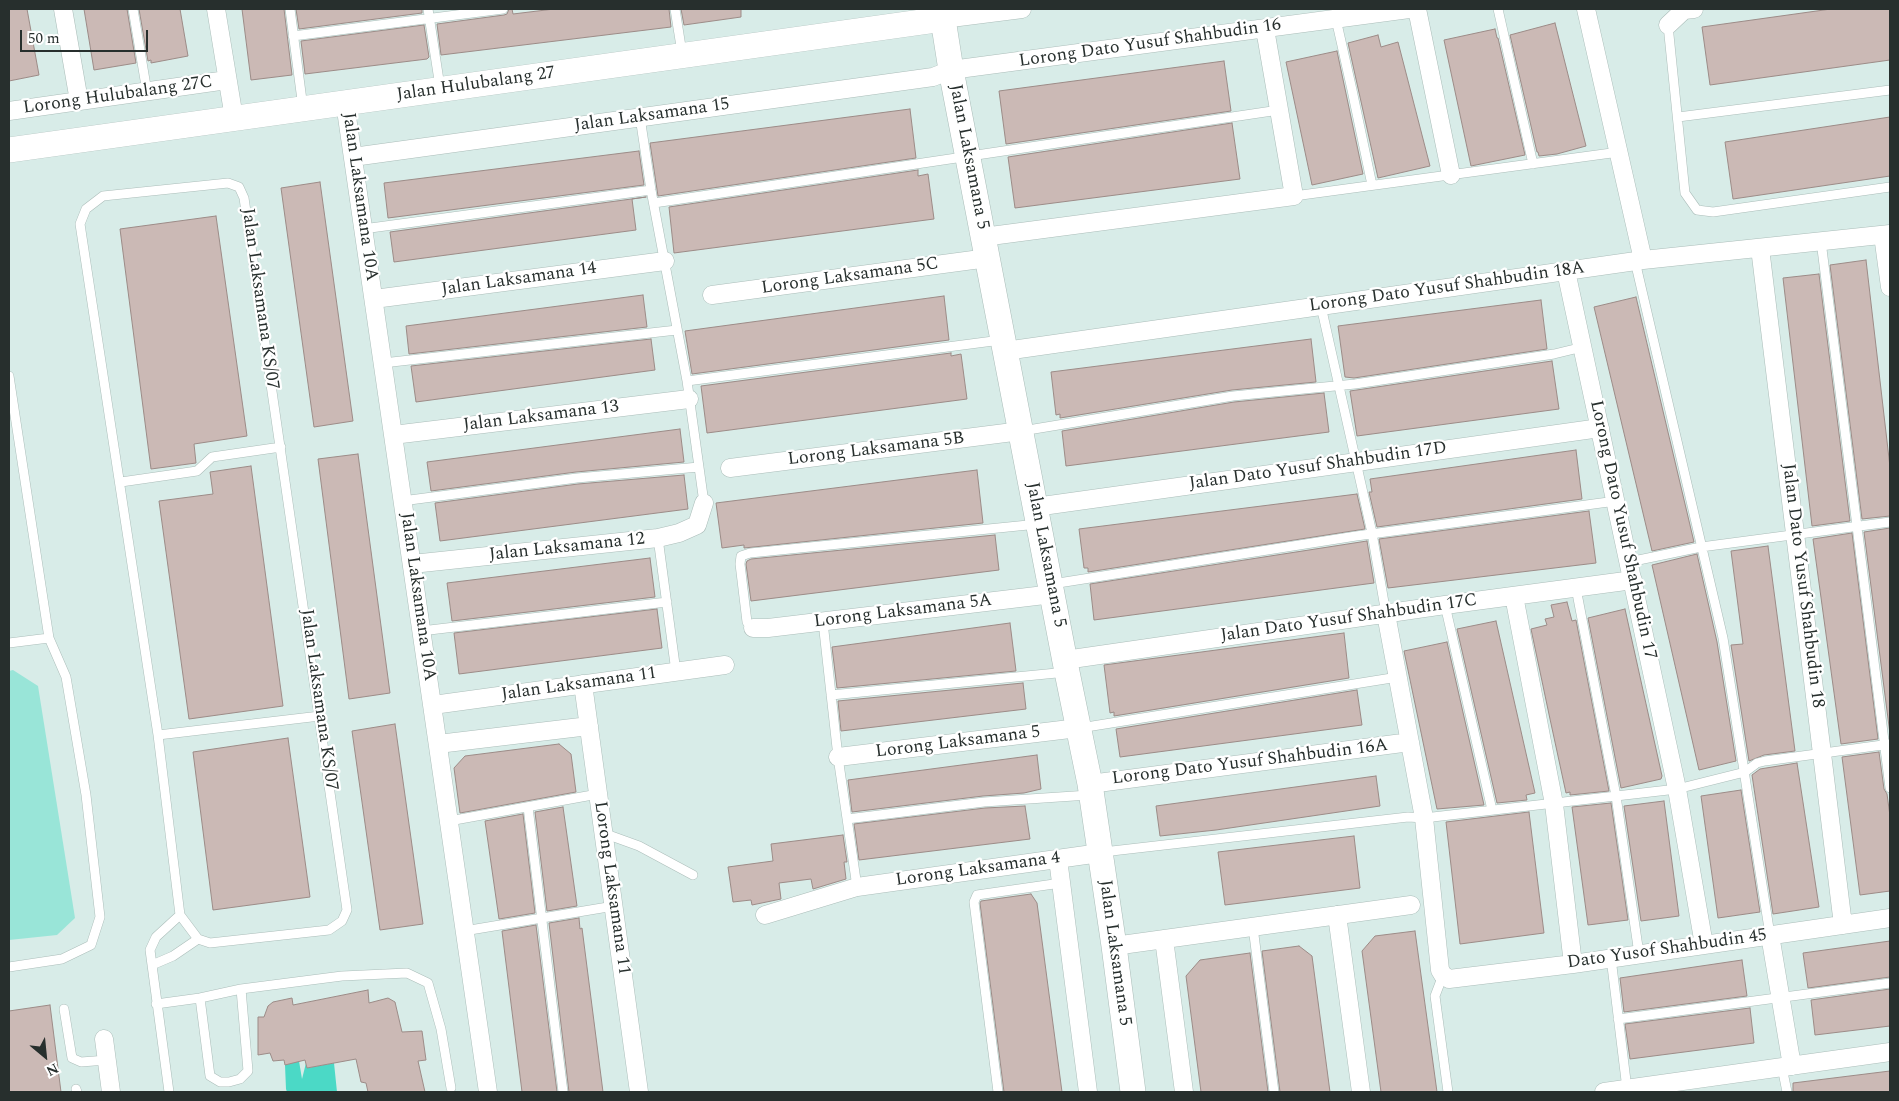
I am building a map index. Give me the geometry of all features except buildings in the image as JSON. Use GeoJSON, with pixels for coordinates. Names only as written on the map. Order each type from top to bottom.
{"type":"FeatureCollection","features":[{"type":"Feature","properties":{"kind":"street"},"geometry":{"type":"LineString","coordinates":[[63,9],[79,101]]}},
{"type":"Feature","properties":{"kind":"street"},"geometry":{"type":"LineString","coordinates":[[216,9],[234,118]]}},
{"type":"Feature","properties":{"kind":"street"},"geometry":{"type":"LineString","coordinates":[[942,15],[1022,9]]}},
{"type":"Feature","properties":{"kind":"street","name":"Lorong Dato Yusuf Shahbudin 16"},"geometry":{"type":"LineString","coordinates":[[951,70],[1409,9]]}},
{"type":"Feature","properties":{"kind":"street"},"geometry":{"type":"LineString","coordinates":[[1417,9],[1451,175]]}},
{"type":"Feature","properties":{"kind":"street"},"geometry":{"type":"LineString","coordinates":[[1586,9],[1619,152],[1639,261]]}},
{"type":"Feature","properties":{"kind":"street"},"geometry":{"type":"LineString","coordinates":[[1668,25],[1684,10],[1694,9]]}},
{"type":"Feature","properties":{"kind":"street","name":"Jalan Hulubalang 27"},"geometry":{"type":"LineString","coordinates":[[9,150],[682,56],[942,15]]}},
{"type":"Feature","properties":{"kind":"street","name":"Jalan Laksamana 5"},"geometry":{"type":"LineString","coordinates":[[942,15],[951,70],[1091,789],[1133,1092]]}},
{"type":"Feature","properties":{"kind":"street"},"geometry":{"type":"LineString","coordinates":[[1265,29],[1294,196]]}},
{"type":"Feature","properties":{"kind":"street","name":"Jalan Laksamana 15"},"geometry":{"type":"LineString","coordinates":[[353,157],[933,77],[951,70]]}},
{"type":"Feature","properties":{"kind":"street","name":"Lorong Hulubalang 27C"},"geometry":{"type":"LineString","coordinates":[[9,111],[227,80]]}},
{"type":"Feature","properties":{"kind":"street","name":"Jalan Laksamana 10A"},"geometry":{"type":"LineString","coordinates":[[345,103],[488,1092]]}},
{"type":"Feature","properties":{"kind":"street","name":"Lorong Laksamana 5C"},"geometry":{"type":"LineString","coordinates":[[712,295],[1294,196]]}},
{"type":"Feature","properties":{"kind":"street"},"geometry":{"type":"LineString","coordinates":[[1887,234],[1890,287]]}},
{"type":"Feature","properties":{"kind":"street","name":"Lorong Dato Yusuf Shahbudin 18A"},"geometry":{"type":"LineString","coordinates":[[1004,345],[1321,306],[1639,261],[1887,234]]}},
{"type":"Feature","properties":{"kind":"street","name":"Jalan Dato Yusuf Shahbudin 18"},"geometry":{"type":"LineString","coordinates":[[1760,248],[1843,925]]}},
{"type":"Feature","properties":{"kind":"street","name":"Jalan Laksamana 14"},"geometry":{"type":"LineString","coordinates":[[374,299],[664,261]]}},
{"type":"Feature","properties":{"kind":"street","name":"Lorong Dato Yusuf Shahbudin 17"},"geometry":{"type":"LineString","coordinates":[[1566,271],[1677,789],[1704,945]]}},
{"type":"Feature","properties":{"kind":"street","name":"Jalan Laksamana 13"},"geometry":{"type":"LineString","coordinates":[[393,435],[689,399]]}},
{"type":"Feature","properties":{"kind":"street","name":"Jalan Dato Yusuf Shahbudin 17D"},"geometry":{"type":"LineString","coordinates":[[1037,515],[1355,462],[1600,428]]}},
{"type":"Feature","properties":{"kind":"street","name":"Lorong Laksamana 5B"},"geometry":{"type":"LineString","coordinates":[[730,468],[1021,431]]}},
{"type":"Feature","properties":{"kind":"street","name":"Jalan Laksamana 12"},"geometry":{"type":"LineString","coordinates":[[412,564],[658,538],[679,533],[697,525],[704,503]]}},
{"type":"Feature","properties":{"kind":"street","name":"Jalan Dato Yusuf Shahbudin 17C"},"geometry":{"type":"LineString","coordinates":[[1066,666],[1445,605],[1633,580]]}},
{"type":"Feature","properties":{"kind":"street","name":"Lorong Laksamana 5A"},"geometry":{"type":"LineString","coordinates":[[753,628],[823,622],[1052,589]]}},
{"type":"Feature","properties":{"kind":"street"},"geometry":{"type":"LineString","coordinates":[[1514,596],[1554,804],[1573,964]]}},
{"type":"Feature","properties":{"kind":"street"},"geometry":{"type":"LineString","coordinates":[[1386,614],[1424,818],[1440,970],[1443,975]]}},
{"type":"Feature","properties":{"kind":"street","name":"Jalan Laksamana 11"},"geometry":{"type":"LineString","coordinates":[[433,705],[725,665]]}},
{"type":"Feature","properties":{"kind":"street","name":"Lorong Laksamana 11"},"geometry":{"type":"LineString","coordinates":[[583,684],[639,1092]]}},
{"type":"Feature","properties":{"kind":"street"},"geometry":{"type":"LineString","coordinates":[[438,744],[589,726]]}},
{"type":"Feature","properties":{"kind":"street","name":"Lorong Laksamana 5"},"geometry":{"type":"LineString","coordinates":[[838,757],[1078,728]]}},
{"type":"Feature","properties":{"kind":"street","name":"Lorong Dato Yusuf Shahbudin 16A"},"geometry":{"type":"LineString","coordinates":[[1091,789],[1410,742]]}},
{"type":"Feature","properties":{"kind":"street","name":"Lorong Laksamana 4"},"geometry":{"type":"LineString","coordinates":[[765,916],[857,888],[1100,853]]}},
{"type":"Feature","properties":{"kind":"street"},"geometry":{"type":"LineString","coordinates":[[1058,859],[1088,1092]]}},
{"type":"Feature","properties":{"kind":"street"},"geometry":{"type":"LineString","coordinates":[[1114,946],[1411,905]]}},
{"type":"Feature","properties":{"kind":"street"},"geometry":{"type":"LineString","coordinates":[[1338,915],[1361,1092]]}},
{"type":"Feature","properties":{"kind":"street","name":"Dato Yusof Shahbudin 45"},"geometry":{"type":"LineString","coordinates":[[1443,975],[1449,979],[1573,964],[1890,918]]}},
{"type":"Feature","properties":{"kind":"street"},"geometry":{"type":"LineString","coordinates":[[1770,935],[1781,997],[1787,1067]]}},
{"type":"Feature","properties":{"kind":"street"},"geometry":{"type":"LineString","coordinates":[[1164,939],[1184,1092]]}},
{"type":"Feature","properties":{"kind":"street"},"geometry":{"type":"LineString","coordinates":[[104,1039],[111,1092]]}},
{"type":"Feature","properties":{"kind":"street"},"geometry":{"type":"LineString","coordinates":[[1604,1092],[1890,1052]]}},
{"type":"Feature","properties":{"kind":"lane"},"geometry":{"type":"LineString","coordinates":[[134,9],[147,92]]}},
{"type":"Feature","properties":{"kind":"lane"},"geometry":{"type":"LineString","coordinates":[[290,9],[303,109]]}},
{"type":"Feature","properties":{"kind":"lane"},"geometry":{"type":"LineString","coordinates":[[294,36],[429,13],[502,9]]}},
{"type":"Feature","properties":{"kind":"lane"},"geometry":{"type":"LineString","coordinates":[[675,9],[682,56]]}},
{"type":"Feature","properties":{"kind":"lane"},"geometry":{"type":"LineString","coordinates":[[1498,9],[1533,164]]}},
{"type":"Feature","properties":{"kind":"lane"},"geometry":{"type":"LineString","coordinates":[[429,13],[440,90]]}},
{"type":"Feature","properties":{"kind":"lane"},"geometry":{"type":"LineString","coordinates":[[1336,19],[1372,185]]}},
{"type":"Feature","properties":{"kind":"lane"},"geometry":{"type":"LineString","coordinates":[[1668,25],[1686,194],[1697,210],[1712,212],[1890,187]]}},
{"type":"Feature","properties":{"kind":"lane"},"geometry":{"type":"LineString","coordinates":[[1678,117],[1890,90]]}},
{"type":"Feature","properties":{"kind":"lane"},"geometry":{"type":"LineString","coordinates":[[654,203],[1279,110]]}},
{"type":"Feature","properties":{"kind":"lane"},"geometry":{"type":"LineString","coordinates":[[640,117],[651,190],[687,381],[704,503]]}},
{"type":"Feature","properties":{"kind":"lane"},"geometry":{"type":"LineString","coordinates":[[1294,196],[1619,152]]}},
{"type":"Feature","properties":{"kind":"lane","name":"Jalan Laksamana KS/07"},"geometry":{"type":"LineString","coordinates":[[180,915],[158,735],[121,482],[80,224],[86,209],[103,196],[228,183],[239,187],[244,198],[348,910],[342,921],[329,930],[210,943],[198,939]]}},
{"type":"Feature","properties":{"kind":"lane"},"geometry":{"type":"LineString","coordinates":[[363,229],[651,190]]}},
{"type":"Feature","properties":{"kind":"lane"},"geometry":{"type":"LineString","coordinates":[[1821,241],[1857,526],[1888,744],[1890,788]]}},
{"type":"Feature","properties":{"kind":"lane"},"geometry":{"type":"LineString","coordinates":[[1639,261],[1701,547],[1723,638],[1770,935]]}},
{"type":"Feature","properties":{"kind":"lane"},"geometry":{"type":"LineString","coordinates":[[1321,306],[1372,533],[1386,614]]}},
{"type":"Feature","properties":{"kind":"lane"},"geometry":{"type":"LineString","coordinates":[[383,363],[677,330]]}},
{"type":"Feature","properties":{"kind":"lane"},"geometry":{"type":"LineString","coordinates":[[687,381],[1004,345]]}},
{"type":"Feature","properties":{"kind":"lane"},"geometry":{"type":"LineString","coordinates":[[1021,431],[1233,396],[1355,384],[1535,357],[1583,347]]}},
{"type":"Feature","properties":{"kind":"lane"},"geometry":{"type":"LineString","coordinates":[[9,376],[49,638],[66,677],[86,795],[100,917],[91,945],[62,959],[9,967]]}},
{"type":"Feature","properties":{"kind":"lane"},"geometry":{"type":"LineString","coordinates":[[121,482],[197,471],[212,456],[281,447]]}},
{"type":"Feature","properties":{"kind":"lane"},"geometry":{"type":"LineString","coordinates":[[402,501],[577,478],[699,467]]}},
{"type":"Feature","properties":{"kind":"lane"},"geometry":{"type":"LineString","coordinates":[[1052,589],[1372,533],[1616,501]]}},
{"type":"Feature","properties":{"kind":"lane"},"geometry":{"type":"LineString","coordinates":[[753,628],[747,622],[740,564],[741,556],[750,553],[1037,515]]}},
{"type":"Feature","properties":{"kind":"lane"},"geometry":{"type":"LineString","coordinates":[[1629,562],[1701,547],[1890,522]]}},
{"type":"Feature","properties":{"kind":"lane"},"geometry":{"type":"LineString","coordinates":[[658,538],[676,672]]}},
{"type":"Feature","properties":{"kind":"lane"},"geometry":{"type":"LineString","coordinates":[[1576,588],[1616,796],[1639,954]]}},
{"type":"Feature","properties":{"kind":"lane"},"geometry":{"type":"LineString","coordinates":[[421,631],[667,602]]}},
{"type":"Feature","properties":{"kind":"lane"},"geometry":{"type":"LineString","coordinates":[[1445,605],[1470,721],[1492,810]]}},
{"type":"Feature","properties":{"kind":"lane"},"geometry":{"type":"LineString","coordinates":[[823,622],[838,757],[857,888]]}},
{"type":"Feature","properties":{"kind":"lane"},"geometry":{"type":"LineString","coordinates":[[9,643],[49,638]]}},
{"type":"Feature","properties":{"kind":"lane"},"geometry":{"type":"LineString","coordinates":[[831,695],[1066,666]]}},
{"type":"Feature","properties":{"kind":"lane"},"geometry":{"type":"LineString","coordinates":[[1078,728],[1398,677]]}},
{"type":"Feature","properties":{"kind":"lane"},"geometry":{"type":"LineString","coordinates":[[158,735],[320,716]]}},
{"type":"Feature","properties":{"kind":"lane"},"geometry":{"type":"LineString","coordinates":[[1100,853],[1677,789],[1745,772],[1757,763],[1765,760],[1888,744]]}},
{"type":"Feature","properties":{"kind":"lane"},"geometry":{"type":"LineString","coordinates":[[848,819],[1091,789]]}},
{"type":"Feature","properties":{"kind":"lane"},"geometry":{"type":"LineString","coordinates":[[449,821],[598,794]]}},
{"type":"Feature","properties":{"kind":"lane"},"geometry":{"type":"LineString","coordinates":[[528,806],[563,1092]]}},
{"type":"Feature","properties":{"kind":"lane"},"geometry":{"type":"LineString","coordinates":[[604,833],[639,846],[693,875]]}},
{"type":"Feature","properties":{"kind":"lane"},"geometry":{"type":"LineString","coordinates":[[998,1092],[974,902],[977,895],[984,893],[1061,883]]}},
{"type":"Feature","properties":{"kind":"lane"},"geometry":{"type":"LineString","coordinates":[[464,931],[614,906]]}},
{"type":"Feature","properties":{"kind":"lane"},"geometry":{"type":"LineString","coordinates":[[152,965],[173,956],[198,939],[180,915],[156,937],[150,950],[156,1004],[169,1092]]}},
{"type":"Feature","properties":{"kind":"lane"},"geometry":{"type":"LineString","coordinates":[[1253,927],[1274,1092]]}},
{"type":"Feature","properties":{"kind":"lane"},"geometry":{"type":"LineString","coordinates":[[1611,958],[1627,1089]]}},
{"type":"Feature","properties":{"kind":"lane"},"geometry":{"type":"LineString","coordinates":[[156,1004],[200,998],[242,989],[342,976],[407,973],[428,983],[441,1029],[451,1088]]}},
{"type":"Feature","properties":{"kind":"lane"},"geometry":{"type":"LineString","coordinates":[[1443,975],[1435,996],[1448,1092]]}},
{"type":"Feature","properties":{"kind":"lane"},"geometry":{"type":"LineString","coordinates":[[1618,1019],[1890,982]]}},
{"type":"Feature","properties":{"kind":"lane"},"geometry":{"type":"LineString","coordinates":[[200,998],[210,1076],[220,1082],[229,1082],[240,1079],[248,1071],[242,989]]}},
{"type":"Feature","properties":{"kind":"lane"},"geometry":{"type":"LineString","coordinates":[[64,1009],[72,1058],[81,1062],[107,1060]]}},
{"type":"Feature","properties":{"kind":"lane"},"geometry":{"type":"LineString","coordinates":[[1787,1067],[1787,1092]]}},
{"type":"Feature","properties":{"kind":"shaded area"},"geometry":{"type":"Polygon","coordinates":[[[13,670],[38,686],[75,918],[57,935],[9,940],[9,671],[13,670]]]}},
{"type":"Feature","properties":{"kind":"shaded area"},"geometry":{"type":"Polygon","coordinates":[[[299,1061],[302,1079],[306,1063],[307,1068],[334,1063],[337,1092],[287,1092],[285,1065],[299,1061]]]}}]}
